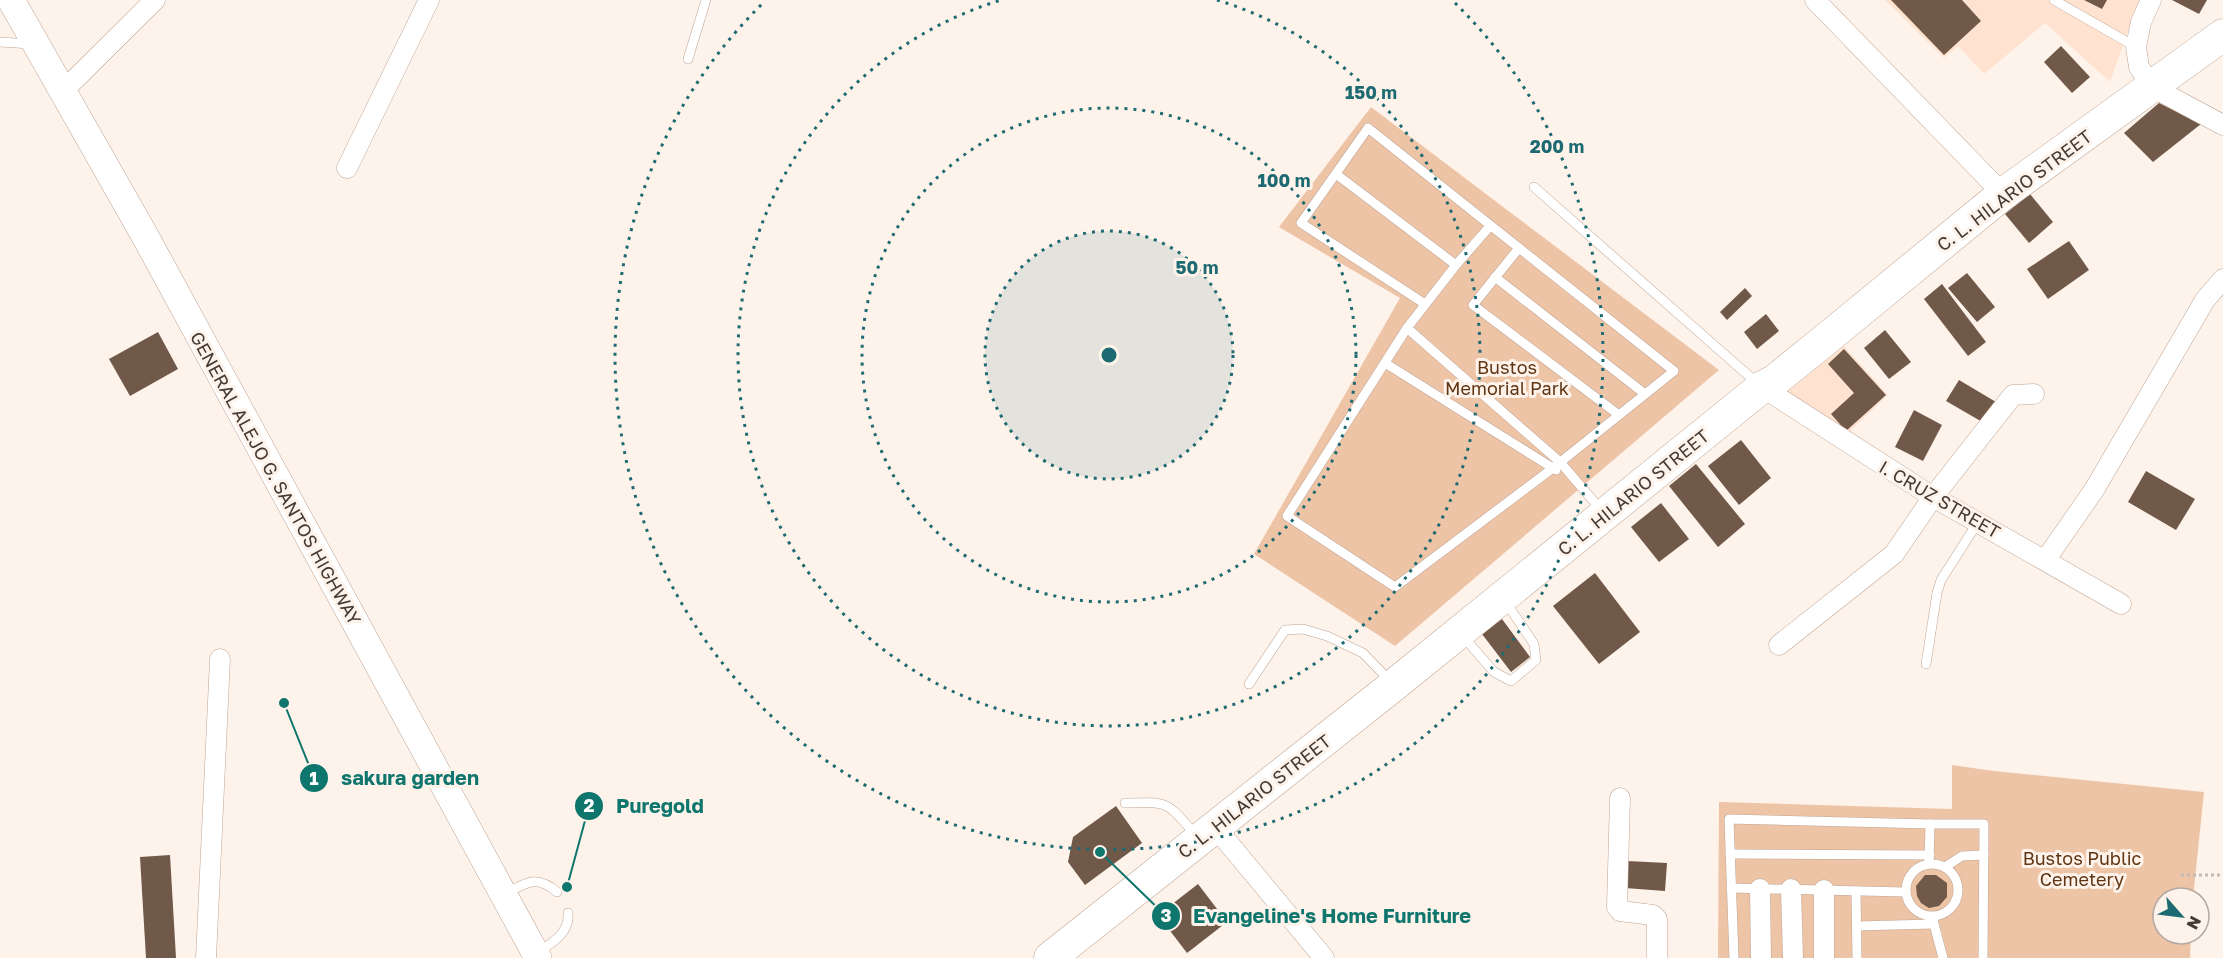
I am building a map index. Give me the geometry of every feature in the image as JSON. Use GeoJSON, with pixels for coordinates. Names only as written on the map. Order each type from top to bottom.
{"type":"FeatureCollection","features":[{"type":"Feature","properties":{"kind":"main road","name":"GENERAL ALEJO G. SANTOS HIGHWAY"},"geometry":{"type":"LineString","coordinates":[[11,0],[156,256],[537,956]]}},
{"type":"Feature","properties":{"kind":"main road","name":"C. L. HILARIO STREET"},"geometry":{"type":"LineString","coordinates":[[1050,958],[1394,685],[1762,387],[1774,381],[2003,194],[2223,35]]}},
{"type":"Feature","properties":{"kind":"street"},"geometry":{"type":"LineString","coordinates":[[63,91],[154,0]]}},
{"type":"Feature","properties":{"kind":"street"},"geometry":{"type":"LineString","coordinates":[[347,168],[429,0]]}},
{"type":"Feature","properties":{"kind":"street"},"geometry":{"type":"LineString","coordinates":[[1815,0],[2003,194]]}},
{"type":"Feature","properties":{"kind":"street"},"geometry":{"type":"LineString","coordinates":[[2151,0],[2141,22],[2136,47],[2139,67],[2152,87],[2223,125]]}},
{"type":"Feature","properties":{"kind":"street"},"geometry":{"type":"LineString","coordinates":[[2046,559],[2094,490],[2205,300],[2223,279]]}},
{"type":"Feature","properties":{"kind":"street","name":"I. CRUZ STREET"},"geometry":{"type":"LineString","coordinates":[[1762,387],[1933,497],[2046,559],[2121,604]]}},
{"type":"Feature","properties":{"kind":"street"},"geometry":{"type":"LineString","coordinates":[[1779,645],[1894,554],[1933,497],[2013,395],[2034,393]]}},
{"type":"Feature","properties":{"kind":"street"},"geometry":{"type":"LineString","coordinates":[[206,958],[220,659]]}},
{"type":"Feature","properties":{"kind":"street"},"geometry":{"type":"LineString","coordinates":[[1620,798],[1617,907],[1620,911],[1653,915],[1657,919],[1657,958]]}},
{"type":"Feature","properties":{"kind":"street"},"geometry":{"type":"LineString","coordinates":[[1207,833],[1324,958]]}},
{"type":"Feature","properties":{"kind":"street"},"geometry":{"type":"LineString","coordinates":[[1760,889],[1761,958]]}},
{"type":"Feature","properties":{"kind":"street"},"geometry":{"type":"LineString","coordinates":[[1791,889],[1793,958]]}},
{"type":"Feature","properties":{"kind":"street"},"geometry":{"type":"LineString","coordinates":[[1824,890],[1824,958]]}},
{"type":"Feature","properties":{"kind":"lane"},"geometry":{"type":"LineString","coordinates":[[688,58],[706,0]]}},
{"type":"Feature","properties":{"kind":"lane"},"geometry":{"type":"LineString","coordinates":[[2054,0],[2136,47]]}},
{"type":"Feature","properties":{"kind":"lane"},"geometry":{"type":"LineString","coordinates":[[0,42],[36,44]]}},
{"type":"Feature","properties":{"kind":"lane"},"geometry":{"type":"LineString","coordinates":[[1425,304],[1301,223],[1368,128],[1674,370],[1556,465],[1395,587],[1287,516],[1407,328],[1490,226]]}},
{"type":"Feature","properties":{"kind":"lane"},"geometry":{"type":"LineString","coordinates":[[1336,174],[1456,265]]}},
{"type":"Feature","properties":{"kind":"lane"},"geometry":{"type":"LineString","coordinates":[[1534,187],[1762,387]]}},
{"type":"Feature","properties":{"kind":"lane"},"geometry":{"type":"LineString","coordinates":[[1519,248],[1473,305],[1619,415]]}},
{"type":"Feature","properties":{"kind":"lane"},"geometry":{"type":"LineString","coordinates":[[1495,277],[1645,394]]}},
{"type":"Feature","properties":{"kind":"lane"},"geometry":{"type":"LineString","coordinates":[[1407,328],[1573,478],[1604,513]]}},
{"type":"Feature","properties":{"kind":"lane"},"geometry":{"type":"LineString","coordinates":[[1385,363],[1556,465]]}},
{"type":"Feature","properties":{"kind":"lane"},"geometry":{"type":"LineString","coordinates":[[1926,664],[1941,580],[1978,522]]}},
{"type":"Feature","properties":{"kind":"lane"},"geometry":{"type":"LineString","coordinates":[[1459,631],[1494,672],[1511,681],[1536,660],[1534,644],[1502,597]]}},
{"type":"Feature","properties":{"kind":"lane"},"geometry":{"type":"LineString","coordinates":[[1249,684],[1285,630],[1303,629],[1327,636],[1363,653],[1394,685]]}},
{"type":"Feature","properties":{"kind":"lane"},"geometry":{"type":"LineString","coordinates":[[1125,803],[1160,802],[1167,804],[1207,833]]}},
{"type":"Feature","properties":{"kind":"lane"},"geometry":{"type":"LineString","coordinates":[[1734,958],[1729,819],[1984,824],[1983,958]]}},
{"type":"Feature","properties":{"kind":"lane"},"geometry":{"type":"LineString","coordinates":[[1930,824],[1930,859]]}},
{"type":"Feature","properties":{"kind":"lane"},"geometry":{"type":"LineString","coordinates":[[1730,854],[1930,859],[1946,867],[1956,879],[1957,896],[1949,910],[1933,920],[1857,926]]}},
{"type":"Feature","properties":{"kind":"lane"},"geometry":{"type":"LineString","coordinates":[[1946,867],[1962,856],[1984,855]]}},
{"type":"Feature","properties":{"kind":"lane"},"geometry":{"type":"LineString","coordinates":[[1930,859],[1914,869],[1906,883],[1905,892],[1907,900],[1918,912],[1933,920],[1943,958]]}},
{"type":"Feature","properties":{"kind":"lane"},"geometry":{"type":"LineString","coordinates":[[503,896],[529,882],[537,881],[549,885],[557,892]]}},
{"type":"Feature","properties":{"kind":"lane"},"geometry":{"type":"LineString","coordinates":[[1731,888],[1905,892]]}},
{"type":"Feature","properties":{"kind":"lane"},"geometry":{"type":"LineString","coordinates":[[1856,891],[1857,958]]}},
{"type":"Feature","properties":{"kind":"lane"},"geometry":{"type":"LineString","coordinates":[[537,956],[558,939],[568,920],[568,913]]}},
{"type":"Feature","properties":{"kind":"path"},"geometry":{"type":"LineString","coordinates":[[2181,875],[2223,875]]}},
{"type":"Feature","properties":{"kind":"shaded area"},"geometry":{"type":"Polygon","coordinates":[[[1885,0],[2139,0],[2110,82],[2045,23],[1984,74],[1958,46],[1944,58],[1885,0]]]}},
{"type":"Feature","properties":{"kind":"shaded area"},"geometry":{"type":"Polygon","coordinates":[[[1844,346],[1888,395],[1846,435],[1787,392],[1844,346]]]}},
{"type":"Feature","properties":{"kind":"green space","name":"Bustos Memorial Park"},"geometry":{"type":"Polygon","coordinates":[[[1371,107],[1719,370],[1395,646],[1254,554],[1400,298],[1279,227],[1371,107]]]}},
{"type":"Feature","properties":{"kind":"green space","name":"Bustos Public Cemetery"},"geometry":{"type":"Polygon","coordinates":[[[1952,765],[2204,792],[2194,886],[2151,886],[2151,946],[2190,946],[2190,958],[1718,958],[1719,802],[1952,809],[1952,765]]]}},
{"type":"Feature","properties":{"kind":"building"},"geometry":{"type":"Polygon","coordinates":[[[1891,0],[1962,0],[1981,21],[1944,55],[1891,0]]]}},
{"type":"Feature","properties":{"kind":"building"},"geometry":{"type":"Polygon","coordinates":[[[2084,0],[2107,0],[2102,9],[2084,0]]]}},
{"type":"Feature","properties":{"kind":"building"},"geometry":{"type":"Polygon","coordinates":[[[2172,0],[2207,0],[2199,14],[2172,0]]]}},
{"type":"Feature","properties":{"kind":"building"},"geometry":{"type":"Polygon","coordinates":[[[2061,46],[2090,77],[2072,93],[2044,62],[2061,46]]]}},
{"type":"Feature","properties":{"kind":"building"},"geometry":{"type":"Polygon","coordinates":[[[2159,103],[2201,124],[2153,162],[2124,133],[2159,103]]]}},
{"type":"Feature","properties":{"kind":"building"},"geometry":{"type":"Polygon","coordinates":[[[2030,194],[2053,222],[2029,243],[2005,214],[2030,194]]]}},
{"type":"Feature","properties":{"kind":"building"},"geometry":{"type":"Polygon","coordinates":[[[2069,241],[2089,270],[2048,299],[2027,269],[2069,241]]]}},
{"type":"Feature","properties":{"kind":"building"},"geometry":{"type":"Polygon","coordinates":[[[1967,273],[1995,307],[1977,322],[1948,288],[1967,273]]]}},
{"type":"Feature","properties":{"kind":"building"},"geometry":{"type":"Polygon","coordinates":[[[1942,284],[1986,342],[1968,356],[1924,299],[1942,284]]]}},
{"type":"Feature","properties":{"kind":"building"},"geometry":{"type":"Polygon","coordinates":[[[1745,288],[1752,296],[1727,320],[1720,312],[1745,288]]]}},
{"type":"Feature","properties":{"kind":"building"},"geometry":{"type":"Polygon","coordinates":[[[1766,314],[1779,331],[1757,349],[1744,332],[1766,314]]]}},
{"type":"Feature","properties":{"kind":"building"},"geometry":{"type":"Polygon","coordinates":[[[1885,330],[1911,362],[1889,379],[1864,348],[1885,330]]]}},
{"type":"Feature","properties":{"kind":"building"},"geometry":{"type":"Polygon","coordinates":[[[158,332],[178,369],[130,396],[109,359],[158,332]]]}},
{"type":"Feature","properties":{"kind":"building"},"geometry":{"type":"Polygon","coordinates":[[[1844,349],[1886,395],[1846,431],[1831,414],[1854,393],[1828,364],[1844,349]]]}},
{"type":"Feature","properties":{"kind":"building"},"geometry":{"type":"Polygon","coordinates":[[[1959,380],[1996,402],[1984,423],[1946,401],[1959,380]]]}},
{"type":"Feature","properties":{"kind":"building"},"geometry":{"type":"Polygon","coordinates":[[[1914,410],[1942,425],[1923,461],[1895,447],[1914,410]]]}},
{"type":"Feature","properties":{"kind":"building"},"geometry":{"type":"Polygon","coordinates":[[[1741,440],[1771,478],[1739,505],[1708,466],[1741,440]]]}},
{"type":"Feature","properties":{"kind":"building"},"geometry":{"type":"Polygon","coordinates":[[[1696,464],[1745,524],[1718,547],[1669,486],[1696,464]]]}},
{"type":"Feature","properties":{"kind":"building"},"geometry":{"type":"Polygon","coordinates":[[[2146,471],[2195,499],[2176,530],[2128,502],[2146,471]]]}},
{"type":"Feature","properties":{"kind":"building"},"geometry":{"type":"Polygon","coordinates":[[[1661,503],[1689,539],[1659,562],[1631,527],[1661,503]]]}},
{"type":"Feature","properties":{"kind":"building"},"geometry":{"type":"Polygon","coordinates":[[[1595,573],[1640,632],[1599,664],[1553,606],[1595,573]]]}},
{"type":"Feature","properties":{"kind":"building"},"geometry":{"type":"Polygon","coordinates":[[[1502,619],[1530,657],[1511,672],[1482,634],[1502,619]]]}},
{"type":"Feature","properties":{"kind":"building"},"geometry":{"type":"Polygon","coordinates":[[[1116,806],[1142,843],[1085,885],[1068,862],[1073,837],[1116,806]]]}},
{"type":"Feature","properties":{"kind":"building"},"geometry":{"type":"Polygon","coordinates":[[[170,855],[176,958],[146,958],[140,857],[170,855]]]}},
{"type":"Feature","properties":{"kind":"building"},"geometry":{"type":"Polygon","coordinates":[[[1627,861],[1667,863],[1665,891],[1625,888],[1627,861]]]}},
{"type":"Feature","properties":{"kind":"building"},"geometry":{"type":"Polygon","coordinates":[[[1925,875],[1936,875],[1947,883],[1947,897],[1939,906],[1929,908],[1921,903],[1917,896],[1916,886],[1925,875]]]}},
{"type":"Feature","properties":{"kind":"building"},"geometry":{"type":"Polygon","coordinates":[[[1198,884],[1227,922],[1187,953],[1158,915],[1198,884]]]}},
{"type":"Feature","properties":{"kind":"place","name":"sakura garden"},"geometry":{"type":"Point","coordinates":[284,703]}},
{"type":"Feature","properties":{"kind":"place","name":"Evangeline's Home Furniture"},"geometry":{"type":"Point","coordinates":[1100,852]}},
{"type":"Feature","properties":{"kind":"place","name":"Puregold"},"geometry":{"type":"Point","coordinates":[567,887]}}]}
